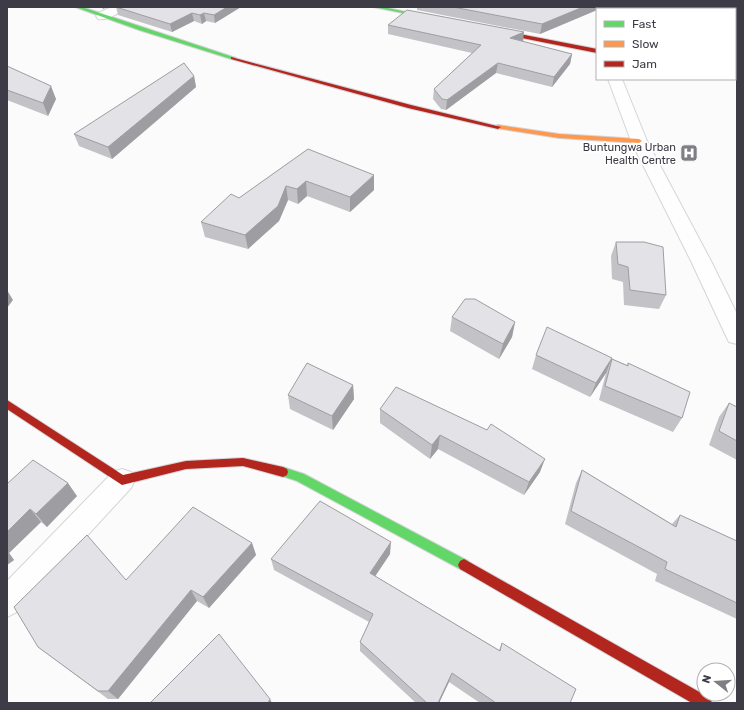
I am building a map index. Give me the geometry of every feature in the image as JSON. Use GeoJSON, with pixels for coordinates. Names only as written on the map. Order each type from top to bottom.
{"type":"FeatureCollection","features":[{"type":"Feature","properties":{"kind":"street"},"geometry":{"type":"LineString","coordinates":[[77,7],[280,72],[432,114],[480,125],[535,134],[639,141]]}},
{"type":"Feature","properties":{"kind":"street"},"geometry":{"type":"LineString","coordinates":[[102,16],[122,7]]}},
{"type":"Feature","properties":{"kind":"street"},"geometry":{"type":"LineString","coordinates":[[375,7],[445,21]]}},
{"type":"Feature","properties":{"kind":"street"},"geometry":{"type":"LineString","coordinates":[[484,28],[596,51]]}},
{"type":"Feature","properties":{"kind":"street"},"geometry":{"type":"LineString","coordinates":[[615,80],[639,141],[701,261],[737,336]]}},
{"type":"Feature","properties":{"kind":"street"},"geometry":{"type":"LineString","coordinates":[[7,404],[122,480]]}},
{"type":"Feature","properties":{"kind":"street"},"geometry":{"type":"LineString","coordinates":[[7,602],[122,480],[186,465],[243,462],[300,478],[447,555],[705,703]]}},
{"type":"Feature","properties":{"kind":"building"},"geometry":{"type":"Polygon","coordinates":[[[116,7],[227,7],[214,15],[204,13],[200,15],[192,13],[170,24],[116,7]]]}},
{"type":"Feature","properties":{"kind":"building"},"geometry":{"type":"Polygon","coordinates":[[[453,7],[583,7],[542,24],[453,7]]]}},
{"type":"Feature","properties":{"kind":"building"},"geometry":{"type":"Polygon","coordinates":[[[407,10],[524,32],[510,38],[572,54],[554,77],[498,63],[447,100],[442,99],[434,89],[481,45],[388,25],[407,10]]]}},
{"type":"Feature","properties":{"kind":"building"},"geometry":{"type":"Polygon","coordinates":[[[184,63],[194,76],[108,147],[74,134],[184,63]]]}},
{"type":"Feature","properties":{"kind":"building"},"geometry":{"type":"Polygon","coordinates":[[[7,66],[51,86],[43,103],[7,90],[7,66]]]}},
{"type":"Feature","properties":{"kind":"building"},"geometry":{"type":"Polygon","coordinates":[[[308,149],[374,175],[350,197],[306,181],[297,189],[286,186],[278,206],[245,235],[201,222],[231,194],[239,198],[308,149]]]}},
{"type":"Feature","properties":{"kind":"building"},"geometry":{"type":"Polygon","coordinates":[[[616,242],[644,242],[663,247],[666,295],[630,290],[628,267],[618,264],[616,242]]]}},
{"type":"Feature","properties":{"kind":"building"},"geometry":{"type":"Polygon","coordinates":[[[465,299],[475,299],[515,322],[503,344],[452,317],[465,299]]]}},
{"type":"Feature","properties":{"kind":"building"},"geometry":{"type":"Polygon","coordinates":[[[547,327],[612,358],[596,383],[536,355],[547,327]]]}},
{"type":"Feature","properties":{"kind":"building"},"geometry":{"type":"Polygon","coordinates":[[[612,359],[628,366],[628,363],[690,392],[682,418],[605,386],[612,359]]]}},
{"type":"Feature","properties":{"kind":"building"},"geometry":{"type":"Polygon","coordinates":[[[307,363],[353,385],[332,416],[288,395],[307,363]]]}},
{"type":"Feature","properties":{"kind":"building"},"geometry":{"type":"Polygon","coordinates":[[[396,387],[487,430],[491,424],[545,459],[529,482],[440,435],[432,445],[380,409],[396,387]]]}},
{"type":"Feature","properties":{"kind":"building"},"geometry":{"type":"Polygon","coordinates":[[[729,403],[737,407],[737,441],[719,431],[729,403]]]}},
{"type":"Feature","properties":{"kind":"building"},"geometry":{"type":"Polygon","coordinates":[[[33,460],[68,483],[36,514],[30,509],[7,532],[7,484],[33,460]]]}},
{"type":"Feature","properties":{"kind":"building"},"geometry":{"type":"Polygon","coordinates":[[[582,470],[676,527],[680,515],[737,541],[737,603],[665,569],[667,562],[571,511],[582,470]]]}},
{"type":"Feature","properties":{"kind":"building"},"geometry":{"type":"Polygon","coordinates":[[[320,501],[391,542],[370,573],[500,651],[502,643],[576,689],[570,703],[496,703],[452,673],[438,703],[427,703],[360,642],[373,614],[271,559],[320,501]]]}},
{"type":"Feature","properties":{"kind":"building"},"geometry":{"type":"Polygon","coordinates":[[[193,507],[252,543],[203,597],[191,590],[108,691],[98,691],[38,647],[14,607],[87,535],[126,580],[193,507]]]}},
{"type":"Feature","properties":{"kind":"building"},"geometry":{"type":"Polygon","coordinates":[[[219,634],[270,699],[268,703],[150,703],[219,634]]]}},
{"type":"Feature","properties":{"kind":"traffic: fast"},"geometry":{"type":"LineString","coordinates":[[77,7],[233,58]]}},
{"type":"Feature","properties":{"kind":"traffic: fast"},"geometry":{"type":"LineString","coordinates":[[375,7],[433,18]]}},
{"type":"Feature","properties":{"kind":"traffic: fast"},"geometry":{"type":"LineString","coordinates":[[283,472],[300,477],[464,565]]}},
{"type":"Feature","properties":{"kind":"traffic: slow"},"geometry":{"type":"LineString","coordinates":[[498,127],[559,136],[639,141]]}},
{"type":"Feature","properties":{"kind":"traffic: jam"},"geometry":{"type":"LineString","coordinates":[[494,31],[596,51]]}},
{"type":"Feature","properties":{"kind":"traffic: jam"},"geometry":{"type":"LineString","coordinates":[[233,58],[410,107],[498,127]]}},
{"type":"Feature","properties":{"kind":"traffic: jam"},"geometry":{"type":"LineString","coordinates":[[7,404],[122,480],[186,465],[243,462],[283,472]]}},
{"type":"Feature","properties":{"kind":"traffic: jam"},"geometry":{"type":"LineString","coordinates":[[464,565],[705,703]]}},
{"type":"Feature","properties":{"kind":"place","name":"Buntungwa Urban Health Centre"},"geometry":{"type":"Point","coordinates":[689,153]}}]}
